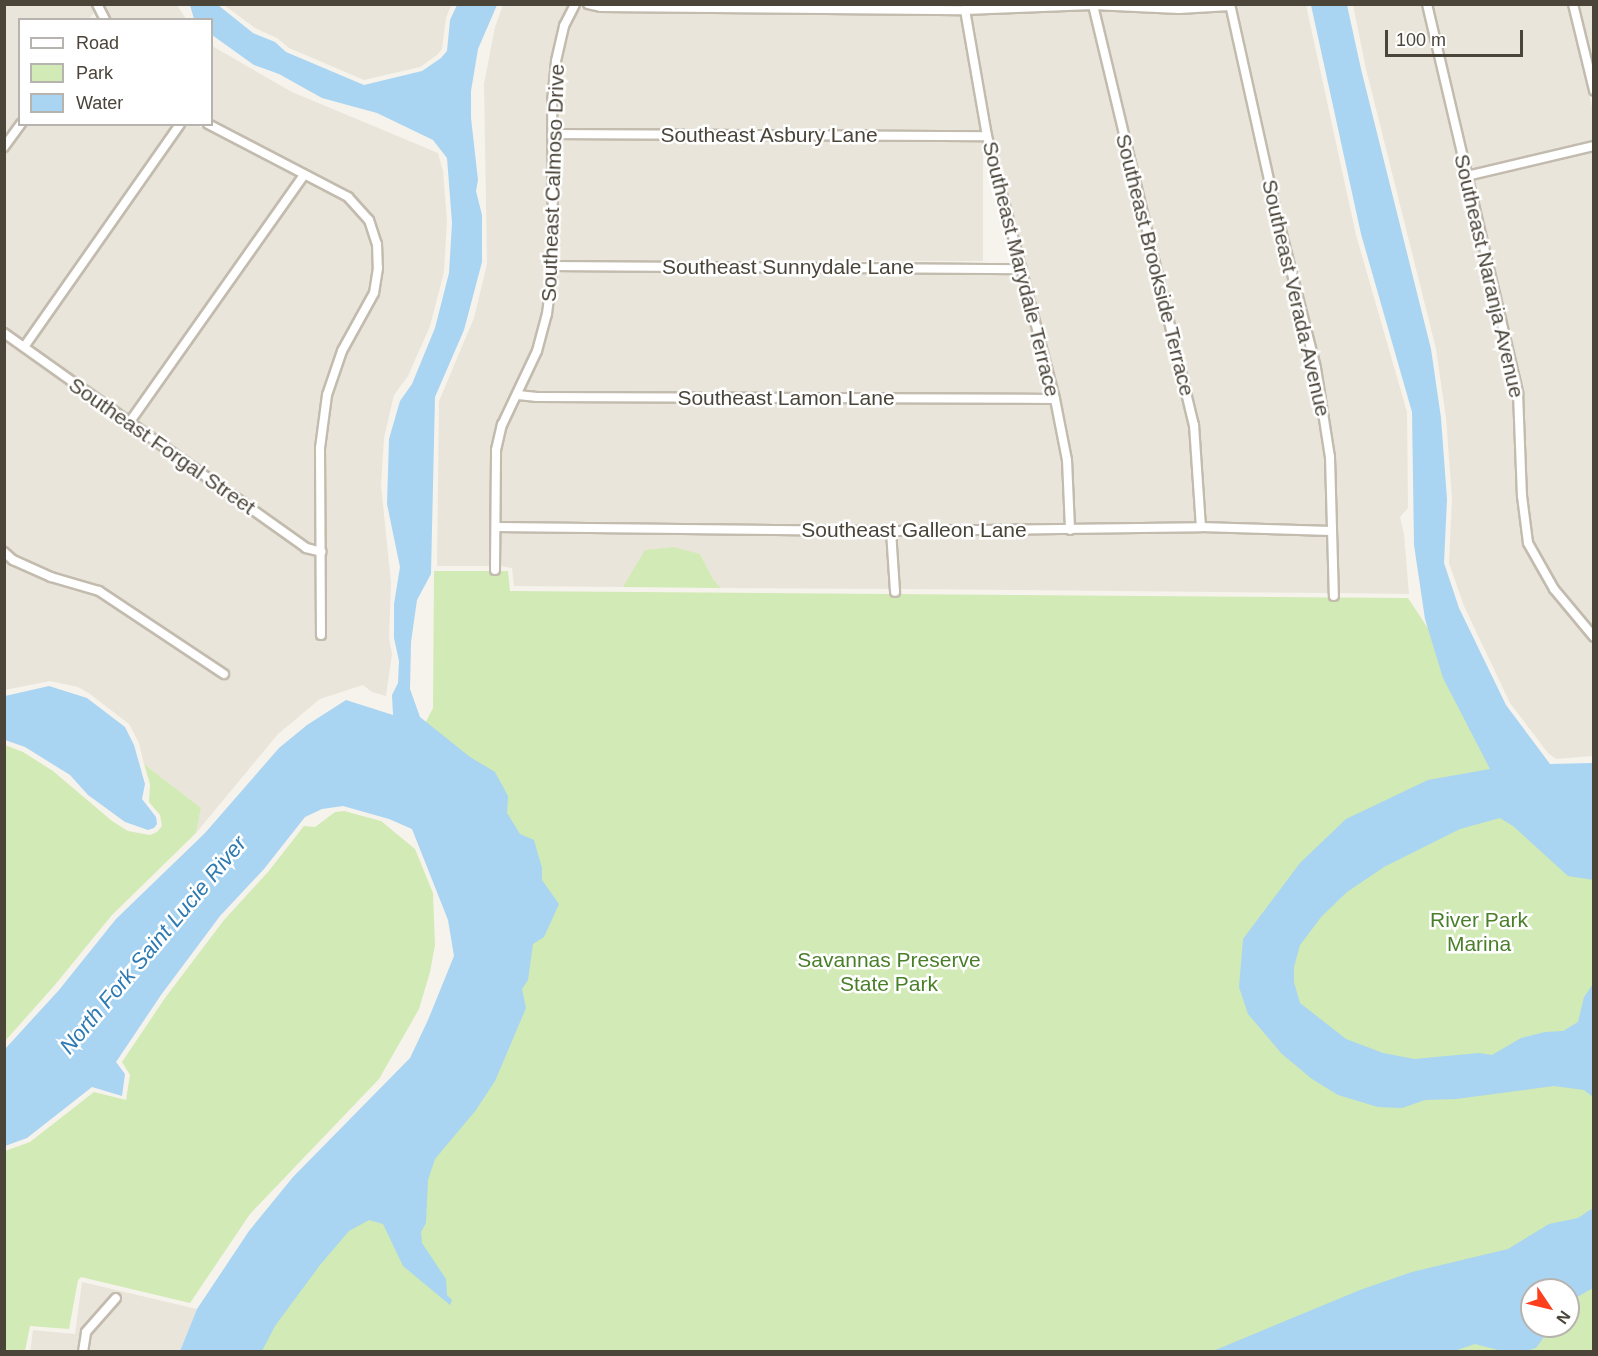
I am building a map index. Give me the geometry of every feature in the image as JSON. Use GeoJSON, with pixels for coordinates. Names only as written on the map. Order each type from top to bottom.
{"type":"FeatureCollection","features":[{"type":"Feature","properties":{"kind":"street","name":"Southeast Calmoso Drive"},"geometry":{"type":"LineString","coordinates":[[495,570],[496,450],[502,425],[518,395],[540,342],[547,314],[553,266],[552,134],[556,61],[564,26],[575,4]]}},
{"type":"Feature","properties":{"kind":"street"},"geometry":{"type":"LineString","coordinates":[[588,4],[601,7],[779,6],[965,10],[1093,5],[1179,9],[1230,5]]}},
{"type":"Feature","properties":{"kind":"street","name":"Southeast Naranja Avenue"},"geometry":{"type":"LineString","coordinates":[[1427,4],[1518,393],[1522,496],[1528,543],[1554,589],[1593,637]]}},
{"type":"Feature","properties":{"kind":"street"},"geometry":{"type":"LineString","coordinates":[[1573,4],[1593,90]]}},
{"type":"Feature","properties":{"kind":"street","name":"Southeast Brookside Terrace"},"geometry":{"type":"LineString","coordinates":[[1093,5],[1194,425],[1202,527]]}},
{"type":"Feature","properties":{"kind":"street","name":"Southeast Verada Avenue"},"geometry":{"type":"LineString","coordinates":[[1230,5],[1275,207],[1316,368],[1330,457],[1334,596]]}},
{"type":"Feature","properties":{"kind":"street","name":"Southeast Marydale Terrace"},"geometry":{"type":"LineString","coordinates":[[965,10],[987,136],[1055,399],[1067,460],[1070,530]]}},
{"type":"Feature","properties":{"kind":"street"},"geometry":{"type":"LineString","coordinates":[[4,147],[20,126]]}},
{"type":"Feature","properties":{"kind":"street"},"geometry":{"type":"LineString","coordinates":[[24,347],[179,126]]}},
{"type":"Feature","properties":{"kind":"street"},"geometry":{"type":"LineString","coordinates":[[212,126],[348,197],[369,220],[377,244],[378,268],[374,292],[342,351],[327,395],[320,448],[321,635]]}},
{"type":"Feature","properties":{"kind":"street","name":"Southeast Asbury Lane"},"geometry":{"type":"LineString","coordinates":[[552,134],[987,136]]}},
{"type":"Feature","properties":{"kind":"street"},"geometry":{"type":"LineString","coordinates":[[1467,176],[1593,146]]}},
{"type":"Feature","properties":{"kind":"street"},"geometry":{"type":"LineString","coordinates":[[129,423],[304,175]]}},
{"type":"Feature","properties":{"kind":"street","name":"Southeast Sunnydale Lane"},"geometry":{"type":"LineString","coordinates":[[553,266],[1022,269]]}},
{"type":"Feature","properties":{"kind":"street","name":"Southeast Forgal Street"},"geometry":{"type":"LineString","coordinates":[[4,333],[306,548],[322,552]]}},
{"type":"Feature","properties":{"kind":"street","name":"Southeast Lamon Lane"},"geometry":{"type":"LineString","coordinates":[[518,395],[537,397],[1055,399]]}},
{"type":"Feature","properties":{"kind":"street","name":"Southeast Galleon Lane"},"geometry":{"type":"LineString","coordinates":[[496,527],[891,531],[1202,527],[1331,531]]}},
{"type":"Feature","properties":{"kind":"street"},"geometry":{"type":"LineString","coordinates":[[891,531],[895,592]]}},
{"type":"Feature","properties":{"kind":"street"},"geometry":{"type":"LineString","coordinates":[[4,552],[13,560],[51,577],[99,591],[224,674]]}},
{"type":"Feature","properties":{"kind":"street"},"geometry":{"type":"LineString","coordinates":[[83,1352],[86,1332],[116,1298]]}},
{"type":"Feature","properties":{"kind":"shaded area"},"geometry":{"type":"Polygon","coordinates":[[[5,4],[92,5],[95,11],[90,18],[18,18],[18,118],[5,138],[5,4]]]}},
{"type":"Feature","properties":{"kind":"shaded area"},"geometry":{"type":"Polygon","coordinates":[[[103,5],[177,5],[185,18],[110,18],[103,5]]]}},
{"type":"Feature","properties":{"kind":"shaded area"},"geometry":{"type":"Polygon","coordinates":[[[224,5],[451,5],[446,18],[442,49],[437,55],[420,67],[364,80],[289,48],[277,38],[255,28],[224,5]]]}},
{"type":"Feature","properties":{"kind":"shaded area"},"geometry":{"type":"Polygon","coordinates":[[[503,5],[569,5],[559,25],[551,60],[547,101],[548,266],[542,313],[532,349],[497,423],[491,449],[490,566],[437,566],[439,401],[474,318],[487,264],[484,84],[495,27],[503,5]]]}},
{"type":"Feature","properties":{"kind":"shaded area"},"geometry":{"type":"Polygon","coordinates":[[[1235,5],[1306,5],[1356,235],[1407,412],[1408,508],[1400,517],[1404,534],[1409,594],[1339,593],[1335,457],[1321,367],[1280,206],[1235,5]]]}},
{"type":"Feature","properties":{"kind":"shaded area"},"geometry":{"type":"Polygon","coordinates":[[[1353,5],[1422,5],[1513,393],[1517,496],[1523,543],[1549,591],[1588,640],[1593,642],[1593,756],[1556,759],[1548,753],[1510,703],[1464,606],[1449,563],[1452,499],[1446,418],[1436,349],[1366,69],[1353,5]]]}},
{"type":"Feature","properties":{"kind":"shaded area"},"geometry":{"type":"Polygon","coordinates":[[[1432,5],[1568,5],[1593,111],[1593,141],[1471,170],[1432,5]]]}},
{"type":"Feature","properties":{"kind":"shaded area"},"geometry":{"type":"Polygon","coordinates":[[[1578,5],[1593,5],[1593,68],[1578,5]]]}},
{"type":"Feature","properties":{"kind":"shaded area"},"geometry":{"type":"Polygon","coordinates":[[[579,8],[601,12],[961,15],[981,131],[557,129],[561,63],[569,28],[579,8]]]}},
{"type":"Feature","properties":{"kind":"shaded area"},"geometry":{"type":"Polygon","coordinates":[[[1089,10],[1188,426],[1196,522],[1075,525],[1072,460],[1059,395],[992,136],[971,15],[1089,10]]]}},
{"type":"Feature","properties":{"kind":"shaded area"},"geometry":{"type":"Polygon","coordinates":[[[1099,10],[1179,14],[1226,11],[1270,207],[1311,368],[1325,457],[1326,526],[1206,522],[1198,425],[1099,10]]]}},
{"type":"Feature","properties":{"kind":"shaded area"},"geometry":{"type":"Polygon","coordinates":[[[213,47],[292,92],[438,153],[443,171],[447,221],[444,272],[430,326],[408,376],[394,395],[384,438],[381,485],[391,582],[389,637],[392,654],[386,696],[372,692],[363,685],[320,699],[278,734],[196,833],[201,808],[144,764],[139,743],[129,724],[90,694],[78,687],[50,681],[5,690],[4,558],[50,581],[98,595],[226,680],[231,673],[100,586],[53,572],[16,556],[5,545],[5,339],[303,551],[317,556],[316,639],[326,640],[326,449],[332,397],[347,354],[379,294],[383,270],[382,244],[372,217],[350,192],[213,122],[213,47]]]}},
{"type":"Feature","properties":{"kind":"shaded area"},"geometry":{"type":"Polygon","coordinates":[[[26,126],[172,126],[22,340],[5,328],[4,156],[26,126]]]}},
{"type":"Feature","properties":{"kind":"shaded area"},"geometry":{"type":"Polygon","coordinates":[[[185,126],[199,126],[296,177],[127,416],[31,346],[185,126]]]}},
{"type":"Feature","properties":{"kind":"shaded area"},"geometry":{"type":"Polygon","coordinates":[[[557,139],[983,139],[983,261],[557,261],[557,139]]]}},
{"type":"Feature","properties":{"kind":"shaded area"},"geometry":{"type":"Polygon","coordinates":[[[1593,151],[1593,631],[1558,586],[1533,542],[1527,496],[1523,393],[1473,180],[1593,151]]]}},
{"type":"Feature","properties":{"kind":"shaded area"},"geometry":{"type":"Polygon","coordinates":[[[306,182],[345,201],[364,222],[372,245],[373,268],[369,291],[337,349],[322,394],[315,447],[316,546],[308,543],[136,423],[306,182]]]}},
{"type":"Feature","properties":{"kind":"shaded area"},"geometry":{"type":"Polygon","coordinates":[[[558,271],[1018,274],[1048,394],[525,391],[542,353],[552,316],[558,271]]]}},
{"type":"Feature","properties":{"kind":"shaded area"},"geometry":{"type":"Polygon","coordinates":[[[521,400],[1050,404],[1062,460],[1065,525],[891,526],[501,522],[501,451],[507,428],[521,400]]]}},
{"type":"Feature","properties":{"kind":"shaded area"},"geometry":{"type":"Polygon","coordinates":[[[501,532],[887,536],[890,589],[721,588],[713,579],[700,554],[630,577],[623,587],[514,586],[512,568],[500,566],[501,532]]]}},
{"type":"Feature","properties":{"kind":"shaded area"},"geometry":{"type":"Polygon","coordinates":[[[1202,532],[1326,536],[1328,593],[900,589],[897,536],[1202,532]]]}},
{"type":"Feature","properties":{"kind":"shaded area"},"geometry":{"type":"Polygon","coordinates":[[[82,1282],[197,1309],[180,1351],[30,1352],[33,1330],[75,1334],[82,1282]]]}},
{"type":"Feature","properties":{"kind":"green space"},"geometry":{"type":"Polygon","coordinates":[[[674,547],[700,554],[713,579],[721,588],[623,587],[645,550],[674,547]]]}},
{"type":"Feature","properties":{"kind":"green space","name":"Savannas Preserve State Park"},"geometry":{"type":"Polygon","coordinates":[[[434,571],[508,571],[510,591],[1408,598],[1545,806],[1593,800],[1593,1351],[234,1352],[511,942],[412,749],[433,708],[434,571]]]}},
{"type":"Feature","properties":{"kind":"green space"},"geometry":{"type":"Polygon","coordinates":[[[5,745],[23,752],[53,771],[112,821],[128,831],[150,835],[162,826],[160,815],[149,802],[150,784],[144,764],[201,808],[196,833],[112,915],[5,1041],[5,745]]]}},
{"type":"Feature","properties":{"kind":"green space"},"geometry":{"type":"Polygon","coordinates":[[[344,811],[381,821],[415,849],[433,893],[435,945],[430,972],[419,1009],[379,1079],[250,1214],[190,1303],[81,1277],[78,1280],[69,1329],[30,1326],[25,1351],[5,1351],[5,1151],[30,1142],[94,1092],[126,1100],[130,1075],[122,1062],[165,998],[224,920],[268,872],[304,826],[315,827],[335,812],[344,811]]]}},
{"type":"Feature","properties":{"kind":"water","name":"North Fork Saint Lucie River"},"geometry":{"type":"Polygon","coordinates":[[[190,5],[218,5],[253,33],[275,42],[286,52],[364,85],[422,71],[441,58],[447,51],[450,20],[457,5],[497,5],[478,49],[471,91],[471,118],[478,180],[476,191],[482,215],[482,262],[464,330],[435,397],[431,574],[417,600],[411,642],[410,689],[420,717],[470,757],[495,772],[508,796],[507,813],[520,834],[534,840],[542,868],[542,880],[559,904],[544,937],[533,944],[528,980],[522,989],[526,1008],[495,1081],[476,1110],[435,1159],[428,1180],[426,1223],[421,1232],[422,1243],[446,1279],[447,1295],[452,1300],[450,1305],[403,1266],[383,1224],[369,1220],[349,1231],[320,1265],[275,1326],[262,1351],[180,1351],[197,1309],[249,1231],[293,1177],[410,1058],[428,1020],[454,956],[448,920],[412,829],[389,819],[343,806],[322,809],[305,817],[264,869],[220,916],[161,995],[116,1062],[125,1074],[122,1096],[92,1087],[27,1138],[5,1146],[5,1049],[59,990],[116,919],[205,833],[279,748],[307,725],[346,700],[393,715],[392,695],[398,683],[399,661],[394,638],[394,604],[400,567],[387,504],[389,439],[400,401],[412,384],[435,328],[449,273],[452,223],[447,158],[433,140],[377,113],[322,98],[279,74],[254,65],[213,36],[213,18],[194,18],[190,5]]]}},
{"type":"Feature","properties":{"kind":"water"},"geometry":{"type":"Polygon","coordinates":[[[1311,5],[1347,5],[1431,349],[1441,418],[1447,499],[1444,563],[1459,608],[1506,705],[1550,764],[1593,763],[1594,880],[1568,876],[1513,826],[1500,818],[1460,829],[1384,867],[1347,892],[1322,916],[1300,945],[1294,967],[1294,982],[1300,1003],[1346,1039],[1383,1053],[1414,1059],[1479,1053],[1492,1055],[1521,1038],[1545,1032],[1563,1031],[1578,1022],[1584,997],[1593,984],[1593,1097],[1584,1090],[1554,1086],[1456,1099],[1425,1100],[1402,1108],[1378,1107],[1338,1095],[1312,1079],[1282,1054],[1248,1014],[1239,987],[1243,939],[1300,863],[1346,819],[1428,780],[1490,769],[1443,678],[1425,619],[1414,545],[1412,412],[1361,234],[1311,5]]]}},
{"type":"Feature","properties":{"kind":"water"},"geometry":{"type":"Polygon","coordinates":[[[49,686],[87,698],[125,727],[134,745],[145,784],[142,799],[156,817],[157,824],[154,828],[148,830],[125,822],[88,795],[70,775],[25,747],[5,740],[5,696],[49,686]]]}},
{"type":"Feature","properties":{"kind":"water"},"geometry":{"type":"Polygon","coordinates":[[[1593,1208],[1593,1288],[1580,1295],[1580,1278],[1520,1278],[1520,1338],[1543,1338],[1536,1348],[1526,1351],[1502,1351],[1475,1344],[1451,1352],[1213,1351],[1360,1290],[1412,1272],[1508,1249],[1549,1224],[1578,1218],[1593,1208]]]}},
{"type":"Feature","properties":{"kind":"park label","name":"River Park Marina"},"geometry":{"type":"Point","coordinates":[1479,932]}}]}
